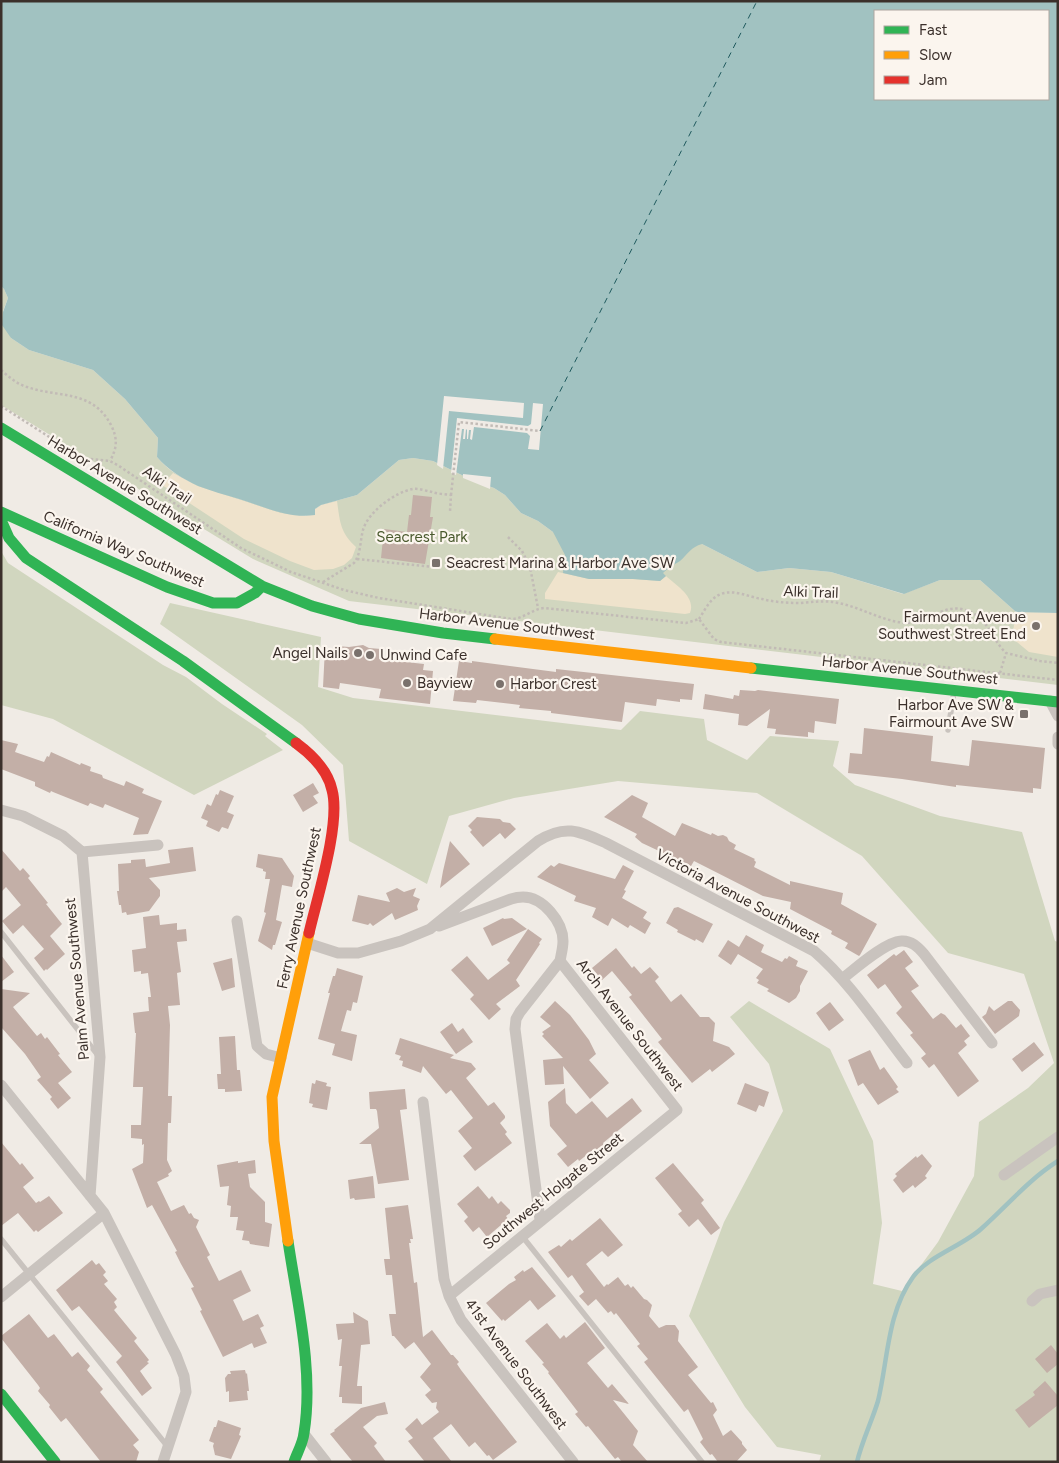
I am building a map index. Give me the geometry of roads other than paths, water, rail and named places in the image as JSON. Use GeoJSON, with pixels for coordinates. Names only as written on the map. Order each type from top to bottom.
{"type":"FeatureCollection","features":[{"type":"Feature","properties":{"kind":"main road","name":"Harbor Avenue Southwest"},"geometry":{"type":"LineString","coordinates":[[1,428],[262,586],[312,606],[359,619],[433,632],[1054,701]]}},
{"type":"Feature","properties":{"kind":"main road","name":"California Way Southwest"},"geometry":{"type":"LineString","coordinates":[[1,512],[167,587],[213,603],[237,603],[255,593],[262,586]]}},
{"type":"Feature","properties":{"kind":"main road","name":"Ferry Avenue Southwest"},"geometry":{"type":"LineString","coordinates":[[1,520],[9,538],[26,558],[183,661],[303,748],[328,775],[334,792],[335,810],[330,843],[272,1097],[274,1141],[304,1350],[307,1386],[304,1434],[294,1462]]}},
{"type":"Feature","properties":{"kind":"main road"},"geometry":{"type":"LineString","coordinates":[[1,1394],[55,1462]]}},
{"type":"Feature","properties":{"kind":"street"},"geometry":{"type":"LineString","coordinates":[[1054,701],[1058,716]]}},
{"type":"Feature","properties":{"kind":"street"},"geometry":{"type":"LineString","coordinates":[[1058,737],[1058,744]]}},
{"type":"Feature","properties":{"kind":"street"},"geometry":{"type":"LineString","coordinates":[[1,810],[23,816],[63,836],[82,852],[158,845]]}},
{"type":"Feature","properties":{"kind":"street","name":"Victoria Avenue Southwest"},"geometry":{"type":"LineString","coordinates":[[430,929],[538,841],[560,830],[571,830],[606,843],[814,951],[842,979],[907,1064]]}},
{"type":"Feature","properties":{"kind":"street","name":"Palm Avenue Southwest"},"geometry":{"type":"LineString","coordinates":[[82,852],[100,1057],[90,1196]]}},
{"type":"Feature","properties":{"kind":"street","name":"Arch Avenue Southwest"},"geometry":{"type":"LineString","coordinates":[[430,929],[511,899],[523,897],[534,899],[548,910],[560,927],[563,940],[560,961],[678,1110]]}},
{"type":"Feature","properties":{"kind":"street"},"geometry":{"type":"LineString","coordinates":[[238,921],[257,1046],[266,1054],[281,1058]]}},
{"type":"Feature","properties":{"kind":"street"},"geometry":{"type":"LineString","coordinates":[[307,943],[338,953],[358,953],[402,941],[430,929]]}},
{"type":"Feature","properties":{"kind":"street"},"geometry":{"type":"LineString","coordinates":[[842,979],[875,953],[900,941],[911,942],[919,948],[992,1043]]}},
{"type":"Feature","properties":{"kind":"street"},"geometry":{"type":"LineString","coordinates":[[540,1220],[515,1029],[516,1019],[520,1012],[560,961]]}},
{"type":"Feature","properties":{"kind":"street"},"geometry":{"type":"LineString","coordinates":[[1,1085],[104,1213],[176,1355],[184,1376],[186,1392],[163,1462]]}},
{"type":"Feature","properties":{"kind":"street","name":"41st Avenue Southwest"},"geometry":{"type":"LineString","coordinates":[[423,1102],[444,1279],[449,1296],[460,1320],[572,1462]]}},
{"type":"Feature","properties":{"kind":"street","name":"Southwest Holgate Street"},"geometry":{"type":"LineString","coordinates":[[449,1296],[540,1220],[678,1110]]}},
{"type":"Feature","properties":{"kind":"street"},"geometry":{"type":"LineString","coordinates":[[1004,1175],[1058,1137]]}},
{"type":"Feature","properties":{"kind":"street"},"geometry":{"type":"LineString","coordinates":[[1,1297],[104,1213]]}},
{"type":"Feature","properties":{"kind":"street"},"geometry":{"type":"LineString","coordinates":[[1032,1301],[1040,1294],[1058,1290]]}},
{"type":"Feature","properties":{"kind":"street"},"geometry":{"type":"LineString","coordinates":[[304,1434],[326,1462]]}},
{"type":"Feature","properties":{"kind":"lane"},"geometry":{"type":"LineString","coordinates":[[948,730],[955,690]]}},
{"type":"Feature","properties":{"kind":"lane"},"geometry":{"type":"LineString","coordinates":[[1,932],[100,1057]]}},
{"type":"Feature","properties":{"kind":"lane"},"geometry":{"type":"LineString","coordinates":[[522,1236],[702,1462]]}},
{"type":"Feature","properties":{"kind":"lane"},"geometry":{"type":"LineString","coordinates":[[1,1239],[168,1447]]}},
{"type":"Feature","properties":{"kind":"water"},"geometry":{"type":"Polygon","coordinates":[[[1,1],[1058,1],[1058,613],[1016,612],[980,580],[940,580],[904,594],[831,572],[789,568],[757,572],[702,544],[692,549],[680,561],[665,571],[663,573],[666,576],[660,581],[589,579],[563,573],[565,555],[553,532],[538,521],[521,513],[505,495],[494,488],[474,481],[433,461],[413,458],[399,460],[357,495],[321,505],[315,509],[315,515],[286,514],[267,509],[198,486],[176,474],[157,457],[158,438],[125,399],[93,370],[29,350],[11,338],[2,325],[3,312],[8,298],[1,286],[1,1]]]}},
{"type":"Feature","properties":{"kind":"waterway"},"geometry":{"type":"LineString","coordinates":[[857,1462],[878,1401],[893,1321],[904,1291],[913,1277],[927,1263],[981,1229],[1027,1185],[1058,1161]]}},
{"type":"Feature","properties":{"kind":"place","name":"Seacrest Marina & Harbor Ave SW"},"geometry":{"type":"Point","coordinates":[436,563]}},
{"type":"Feature","properties":{"kind":"place","name":"Fairmount Avenue Southwest Street End"},"geometry":{"type":"Point","coordinates":[1036,626]}},
{"type":"Feature","properties":{"kind":"place","name":"Angel Nails"},"geometry":{"type":"Point","coordinates":[358,653]}},
{"type":"Feature","properties":{"kind":"place","name":"Unwind Cafe"},"geometry":{"type":"Point","coordinates":[370,655]}},
{"type":"Feature","properties":{"kind":"place","name":"Bayview"},"geometry":{"type":"Point","coordinates":[407,683]}},
{"type":"Feature","properties":{"kind":"place","name":"Harbor Crest"},"geometry":{"type":"Point","coordinates":[500,684]}},
{"type":"Feature","properties":{"kind":"place","name":"Harbor Ave SW & Fairmount Ave SW"},"geometry":{"type":"Point","coordinates":[1024,714]}},
{"type":"Feature","properties":{"kind":"park label","name":"Seacrest Park"},"geometry":{"type":"Point","coordinates":[422,537]}}]}
